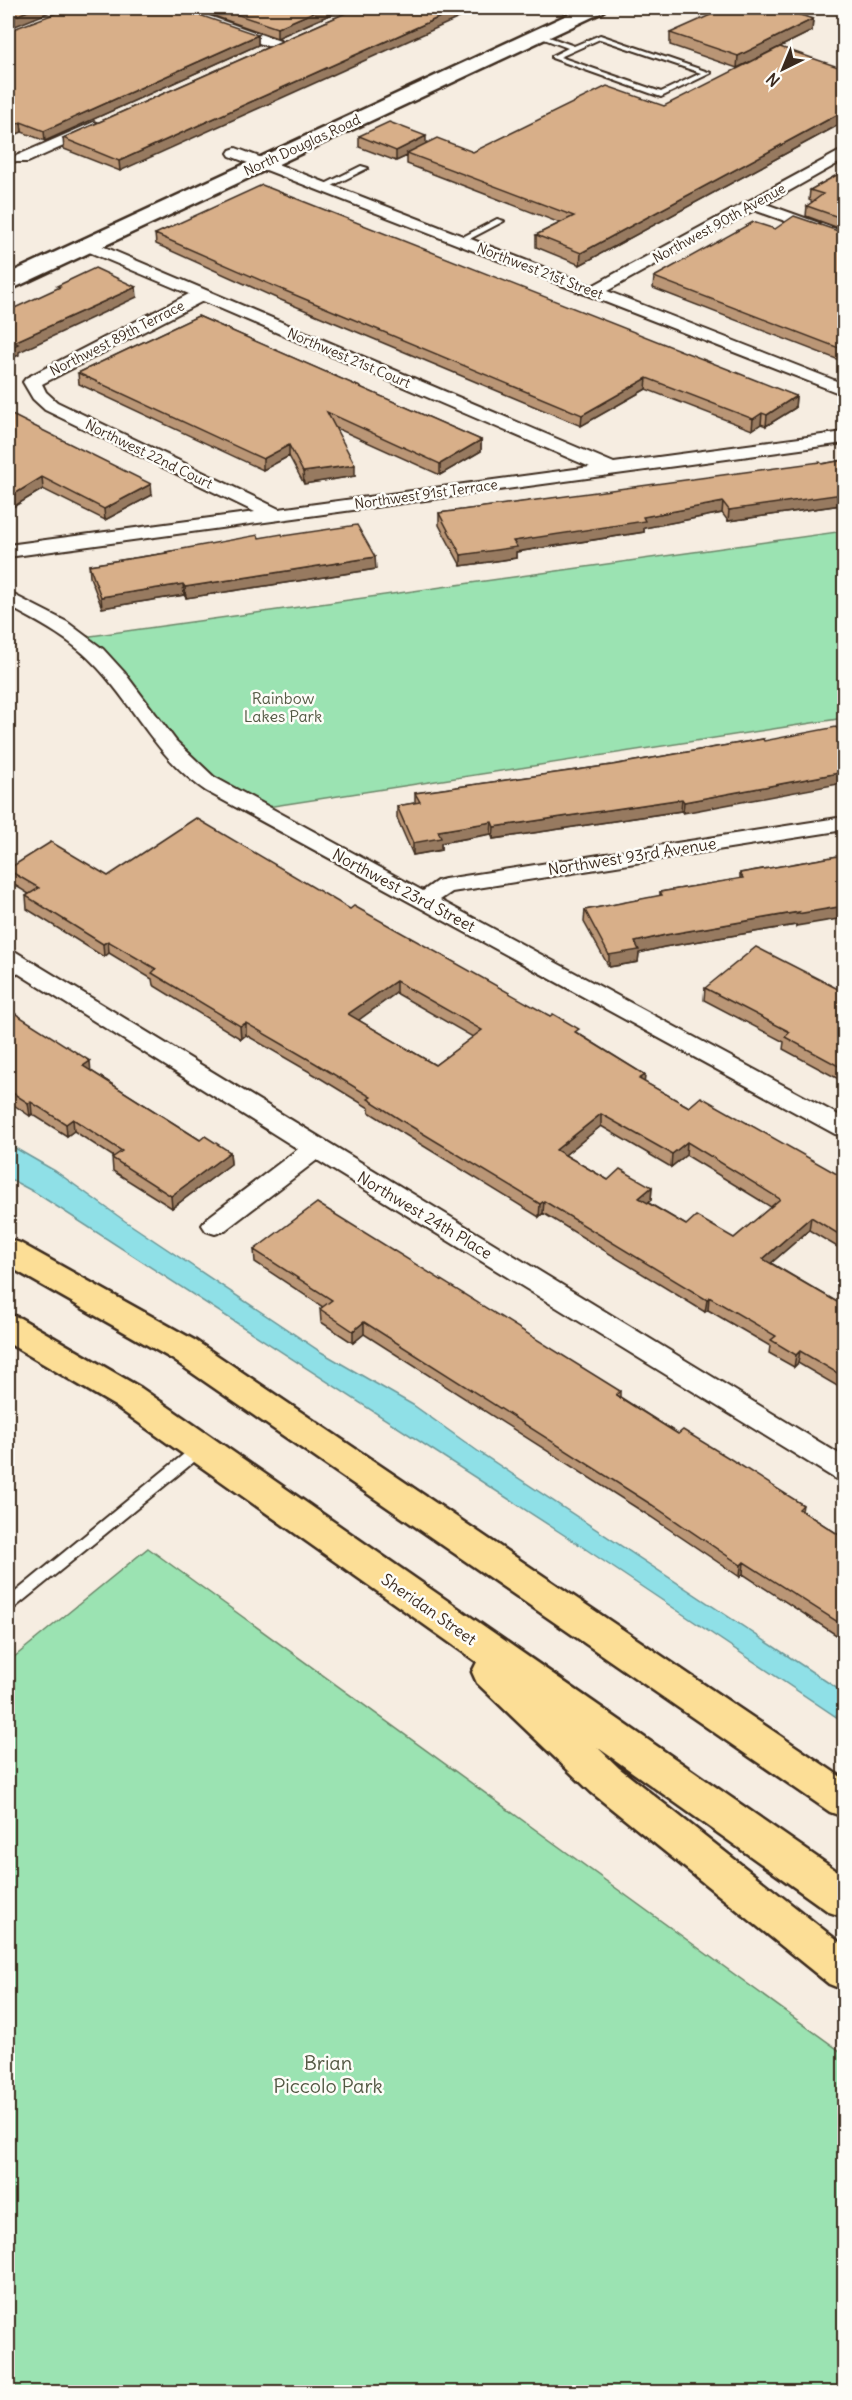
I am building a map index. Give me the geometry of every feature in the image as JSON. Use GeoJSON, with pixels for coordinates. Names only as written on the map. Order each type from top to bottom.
{"type":"FeatureCollection","features":[{"type":"Feature","properties":{"kind":"main road","name":"North Douglas Road"},"geometry":{"type":"LineString","coordinates":[[8,282],[596,8]]}},
{"type":"Feature","properties":{"kind":"main road","name":"North Douglas Road"},"geometry":{"type":"LineString","coordinates":[[214,163],[256,143]]}},
{"type":"Feature","properties":{"kind":"main road"},"geometry":{"type":"LineString","coordinates":[[8,1251],[184,1350],[844,1800]]}},
{"type":"Feature","properties":{"kind":"main road","name":"Sheridan Street"},"geometry":{"type":"LineString","coordinates":[[8,1327],[128,1397],[844,1899]]}},
{"type":"Feature","properties":{"kind":"main road"},"geometry":{"type":"LineString","coordinates":[[409,1595],[605,1780],[844,1971]]}},
{"type":"Feature","properties":{"kind":"street"},"geometry":{"type":"LineString","coordinates":[[174,8],[281,42],[254,54]]}},
{"type":"Feature","properties":{"kind":"street"},"geometry":{"type":"LineString","coordinates":[[22,159],[107,121]]}},
{"type":"Feature","properties":{"kind":"street","name":"Northwest 21st Street"},"geometry":{"type":"LineString","coordinates":[[236,153],[844,390]]}},
{"type":"Feature","properties":{"kind":"street","name":"Northwest 90th Avenue"},"geometry":{"type":"LineString","coordinates":[[594,292],[844,154]]}},
{"type":"Feature","properties":{"kind":"street"},"geometry":{"type":"LineString","coordinates":[[754,205],[844,237]]}},
{"type":"Feature","properties":{"kind":"street","name":"Northwest 21st Court"},"geometry":{"type":"LineString","coordinates":[[88,245],[610,468]]}},
{"type":"Feature","properties":{"kind":"street","name":"Northwest 89th Terrace"},"geometry":{"type":"LineString","coordinates":[[32,382],[201,295]]}},
{"type":"Feature","properties":{"kind":"street","name":"Northwest 22nd Court"},"geometry":{"type":"LineString","coordinates":[[32,382],[39,395],[51,406],[275,514]]}},
{"type":"Feature","properties":{"kind":"street","name":"Northwest 91st Terrace"},"geometry":{"type":"LineString","coordinates":[[8,551],[844,438]]}},
{"type":"Feature","properties":{"kind":"street","name":"Northwest 23rd Street"},"geometry":{"type":"LineString","coordinates":[[8,598],[44,617],[76,638],[105,663],[151,724],[191,770],[254,810],[844,1128]]}},
{"type":"Feature","properties":{"kind":"street","name":"Northwest 93rd Avenue"},"geometry":{"type":"LineString","coordinates":[[424,901],[445,886],[844,823]]}},
{"type":"Feature","properties":{"kind":"street","name":"Northwest 24th Place"},"geometry":{"type":"LineString","coordinates":[[8,957],[844,1470]]}},
{"type":"Feature","properties":{"kind":"street"},"geometry":{"type":"LineString","coordinates":[[215,1225],[316,1148]]}},
{"type":"Feature","properties":{"kind":"lane"},"geometry":{"type":"LineString","coordinates":[[538,35],[573,48],[600,37],[707,73],[661,95],[554,57],[573,48]]}},
{"type":"Feature","properties":{"kind":"lane"},"geometry":{"type":"LineString","coordinates":[[323,187],[364,168]]}},
{"type":"Feature","properties":{"kind":"lane"},"geometry":{"type":"LineString","coordinates":[[461,240],[500,220]]}},
{"type":"Feature","properties":{"kind":"lane"},"geometry":{"type":"LineString","coordinates":[[8,1605],[201,1448]]}},
{"type":"Feature","properties":{"kind":"green space","name":"Rainbow Lakes Park"},"geometry":{"type":"Polygon","coordinates":[[[844,531],[844,718],[254,809],[214,785],[76,638],[844,531]]]}},
{"type":"Feature","properties":{"kind":"green space","name":"Brian Piccolo Park"},"geometry":{"type":"Polygon","coordinates":[[[148,1548],[844,2054],[844,2392],[8,2392],[8,1662],[148,1548]]]}},
{"type":"Feature","properties":{"kind":"water"},"geometry":{"type":"Polygon","coordinates":[[[8,1144],[55,1171],[125,1221],[321,1352],[413,1405],[479,1452],[844,1693],[844,1722],[578,1544],[36,1193],[8,1178],[8,1144]]]}},
{"type":"Feature","properties":{"kind":"building"},"geometry":{"type":"Polygon","coordinates":[[[8,8],[35,8],[8,19],[8,8]]]}},
{"type":"Feature","properties":{"kind":"building"},"geometry":{"type":"Polygon","coordinates":[[[70,8],[179,8],[258,35],[44,131],[21,122],[8,128],[8,31],[70,8]]]}},
{"type":"Feature","properties":{"kind":"building"},"geometry":{"type":"Polygon","coordinates":[[[218,8],[323,8],[277,28],[218,8]]]}},
{"type":"Feature","properties":{"kind":"building"},"geometry":{"type":"Polygon","coordinates":[[[357,8],[460,8],[119,161],[63,138],[357,8]]]}},
{"type":"Feature","properties":{"kind":"building"},"geometry":{"type":"Polygon","coordinates":[[[726,8],[778,8],[813,19],[738,56],[670,33],[726,8]]]}},
{"type":"Feature","properties":{"kind":"building"},"geometry":{"type":"Polygon","coordinates":[[[780,47],[844,69],[844,111],[581,253],[536,235],[574,216],[407,153],[437,138],[473,152],[607,86],[664,106],[780,47]]]}},
{"type":"Feature","properties":{"kind":"building"},"geometry":{"type":"Polygon","coordinates":[[[389,122],[426,136],[396,151],[359,136],[389,122]]]}},
{"type":"Feature","properties":{"kind":"building"},"geometry":{"type":"Polygon","coordinates":[[[844,171],[844,219],[807,206],[823,194],[810,190],[844,171]]]}},
{"type":"Feature","properties":{"kind":"building"},"geometry":{"type":"Polygon","coordinates":[[[262,185],[796,396],[767,415],[762,413],[753,419],[647,378],[582,415],[155,234],[262,185]]]}},
{"type":"Feature","properties":{"kind":"building"},"geometry":{"type":"Polygon","coordinates":[[[794,216],[844,233],[844,350],[654,277],[753,222],[775,229],[794,216]]]}},
{"type":"Feature","properties":{"kind":"building"},"geometry":{"type":"Polygon","coordinates":[[[95,268],[136,287],[14,342],[18,344],[8,349],[8,311],[95,268]]]}},
{"type":"Feature","properties":{"kind":"building"},"geometry":{"type":"Polygon","coordinates":[[[198,316],[481,440],[440,464],[327,412],[355,465],[303,472],[289,445],[263,459],[78,373],[198,316]]]}},
{"type":"Feature","properties":{"kind":"building"},"geometry":{"type":"Polygon","coordinates":[[[8,413],[151,484],[104,509],[42,477],[8,498],[8,413]]]}},
{"type":"Feature","properties":{"kind":"building"},"geometry":{"type":"Polygon","coordinates":[[[844,460],[844,488],[840,490],[843,494],[729,510],[723,502],[643,517],[645,521],[513,541],[517,547],[461,555],[439,513],[820,462],[822,464],[844,460]]]}},
{"type":"Feature","properties":{"kind":"building"},"geometry":{"type":"Polygon","coordinates":[[[357,525],[375,557],[185,587],[183,584],[101,597],[89,565],[167,553],[258,535],[259,538],[282,534],[283,536],[357,525]]]}},
{"type":"Feature","properties":{"kind":"building"},"geometry":{"type":"Polygon","coordinates":[[[836,727],[844,735],[844,772],[684,802],[682,799],[494,827],[492,822],[438,831],[441,838],[413,843],[397,806],[420,802],[415,793],[612,765],[836,727]]]}},
{"type":"Feature","properties":{"kind":"building"},"geometry":{"type":"Polygon","coordinates":[[[196,818],[350,909],[354,906],[550,1016],[553,1014],[579,1029],[575,1032],[645,1075],[639,1079],[689,1107],[701,1097],[844,1178],[844,1231],[840,1235],[811,1217],[763,1259],[844,1306],[844,1377],[800,1351],[796,1355],[771,1340],[776,1336],[709,1297],[707,1300],[544,1201],[540,1204],[404,1122],[368,1099],[371,1097],[315,1063],[246,1023],[240,1026],[152,973],[156,969],[108,941],[103,944],[26,896],[39,888],[8,869],[51,842],[108,876],[196,818]],[[396,981],[348,1014],[435,1065],[482,1030],[396,981]],[[601,1114],[556,1150],[608,1180],[620,1169],[652,1187],[639,1198],[686,1225],[696,1216],[734,1238],[780,1199],[687,1142],[672,1154],[601,1114]]]}},
{"type":"Feature","properties":{"kind":"building"},"geometry":{"type":"Polygon","coordinates":[[[844,855],[844,906],[665,935],[635,942],[639,950],[609,955],[585,910],[662,895],[660,892],[743,878],[740,873],[844,855]]]}},
{"type":"Feature","properties":{"kind":"building"},"geometry":{"type":"Polygon","coordinates":[[[756,947],[840,990],[844,986],[844,1069],[785,1037],[790,1032],[705,988],[756,947]]]}},
{"type":"Feature","properties":{"kind":"building"},"geometry":{"type":"Polygon","coordinates":[[[8,1009],[90,1061],[83,1066],[200,1140],[205,1136],[230,1152],[171,1196],[112,1158],[122,1151],[73,1119],[66,1124],[8,1090],[8,1009]]]}},
{"type":"Feature","properties":{"kind":"building"},"geometry":{"type":"Polygon","coordinates":[[[317,1203],[620,1391],[616,1395],[678,1434],[683,1430],[803,1505],[799,1509],[844,1538],[844,1626],[744,1562],[741,1565],[652,1505],[364,1322],[353,1331],[320,1309],[332,1300],[254,1250],[317,1203]]]}}]}
